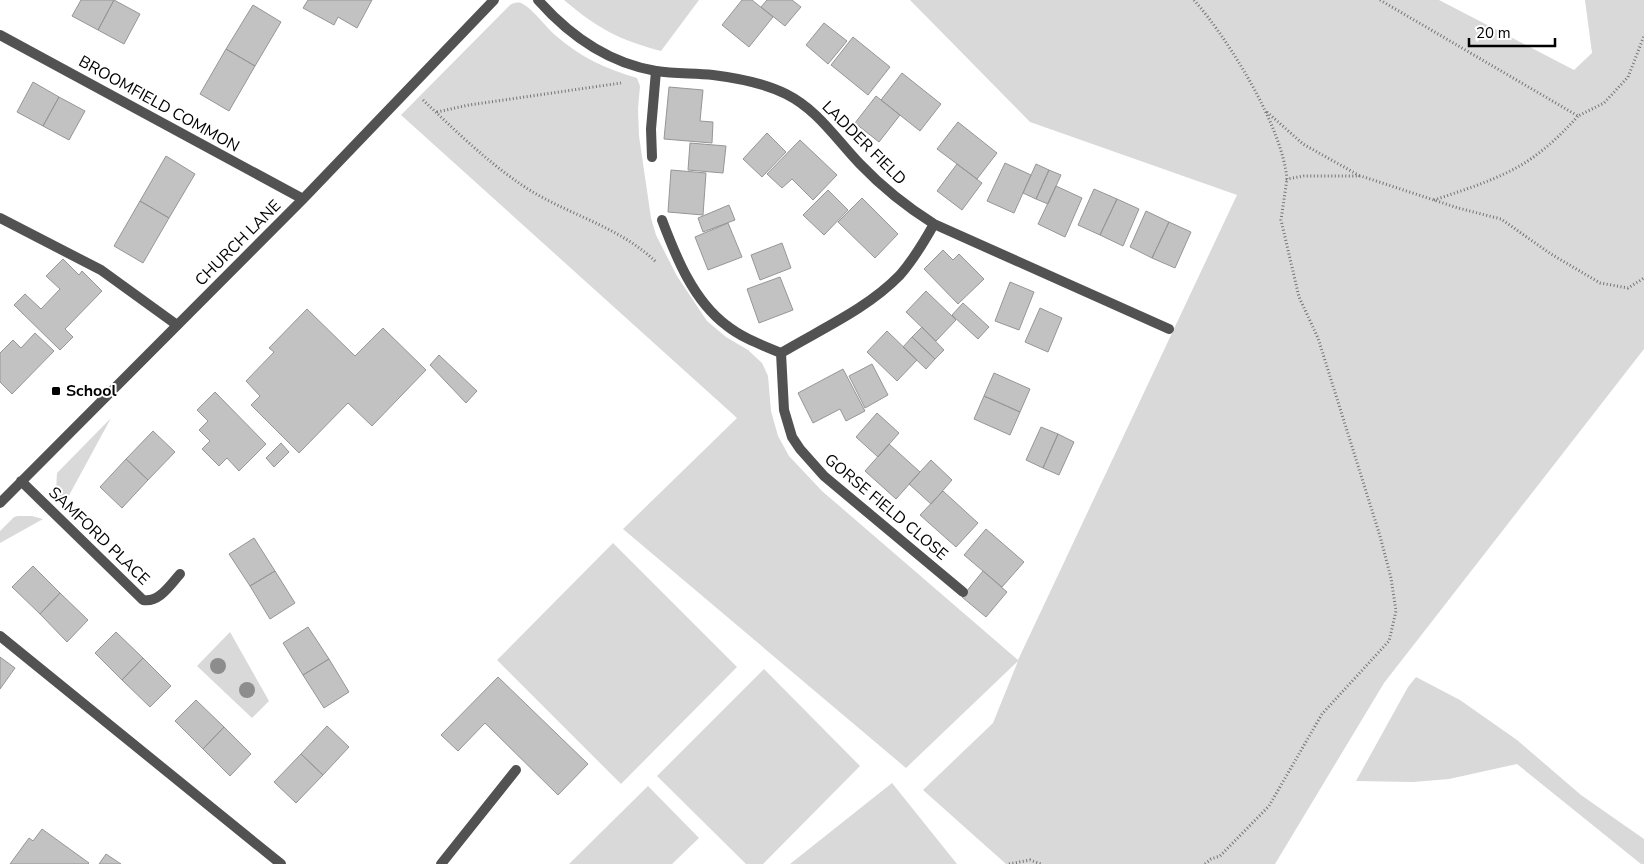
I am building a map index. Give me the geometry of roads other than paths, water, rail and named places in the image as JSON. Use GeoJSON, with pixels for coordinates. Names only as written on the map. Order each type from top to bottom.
{"type":"FeatureCollection","features":[{"type":"Feature","properties":{"kind":"street","name":"CHURCH LANE"},"geometry":{"type":"LineString","coordinates":[[0,503],[303,199],[494,0]]}},
{"type":"Feature","properties":{"kind":"street","name":"LADDER FIELD"},"geometry":{"type":"LineString","coordinates":[[538,0],[562,24],[597,50],[626,63],[656,71],[714,75],[760,84],[786,94],[801,102],[820,118],[876,180],[905,205],[934,224],[1169,329]]}},
{"type":"Feature","properties":{"kind":"street","name":"BROOMFIELD COMMON"},"geometry":{"type":"LineString","coordinates":[[0,35],[303,199]]}},
{"type":"Feature","properties":{"kind":"street"},"geometry":{"type":"LineString","coordinates":[[652,157],[651,128],[656,71]]}},
{"type":"Feature","properties":{"kind":"street"},"geometry":{"type":"LineString","coordinates":[[0,218],[101,270],[177,325]]}},
{"type":"Feature","properties":{"kind":"street"},"geometry":{"type":"LineString","coordinates":[[662,220],[674,252],[686,276],[713,313],[726,325],[742,335],[781,353],[858,308],[887,286],[900,274],[924,242],[934,224]]}},
{"type":"Feature","properties":{"kind":"street","name":"GORSE FIELD CLOSE"},"geometry":{"type":"LineString","coordinates":[[781,353],[784,410],[790,430],[800,449],[824,476],[963,592]]}},
{"type":"Feature","properties":{"kind":"street","name":"SAMFORD PLACE"},"geometry":{"type":"LineString","coordinates":[[21,481],[143,600],[148,601],[158,597],[180,574]]}},
{"type":"Feature","properties":{"kind":"street"},"geometry":{"type":"LineString","coordinates":[[0,636],[281,864]]}},
{"type":"Feature","properties":{"kind":"street"},"geometry":{"type":"LineString","coordinates":[[441,864],[516,770]]}},
{"type":"Feature","properties":{"kind":"place","name":"School"},"geometry":{"type":"Point","coordinates":[56,391]}}]}
